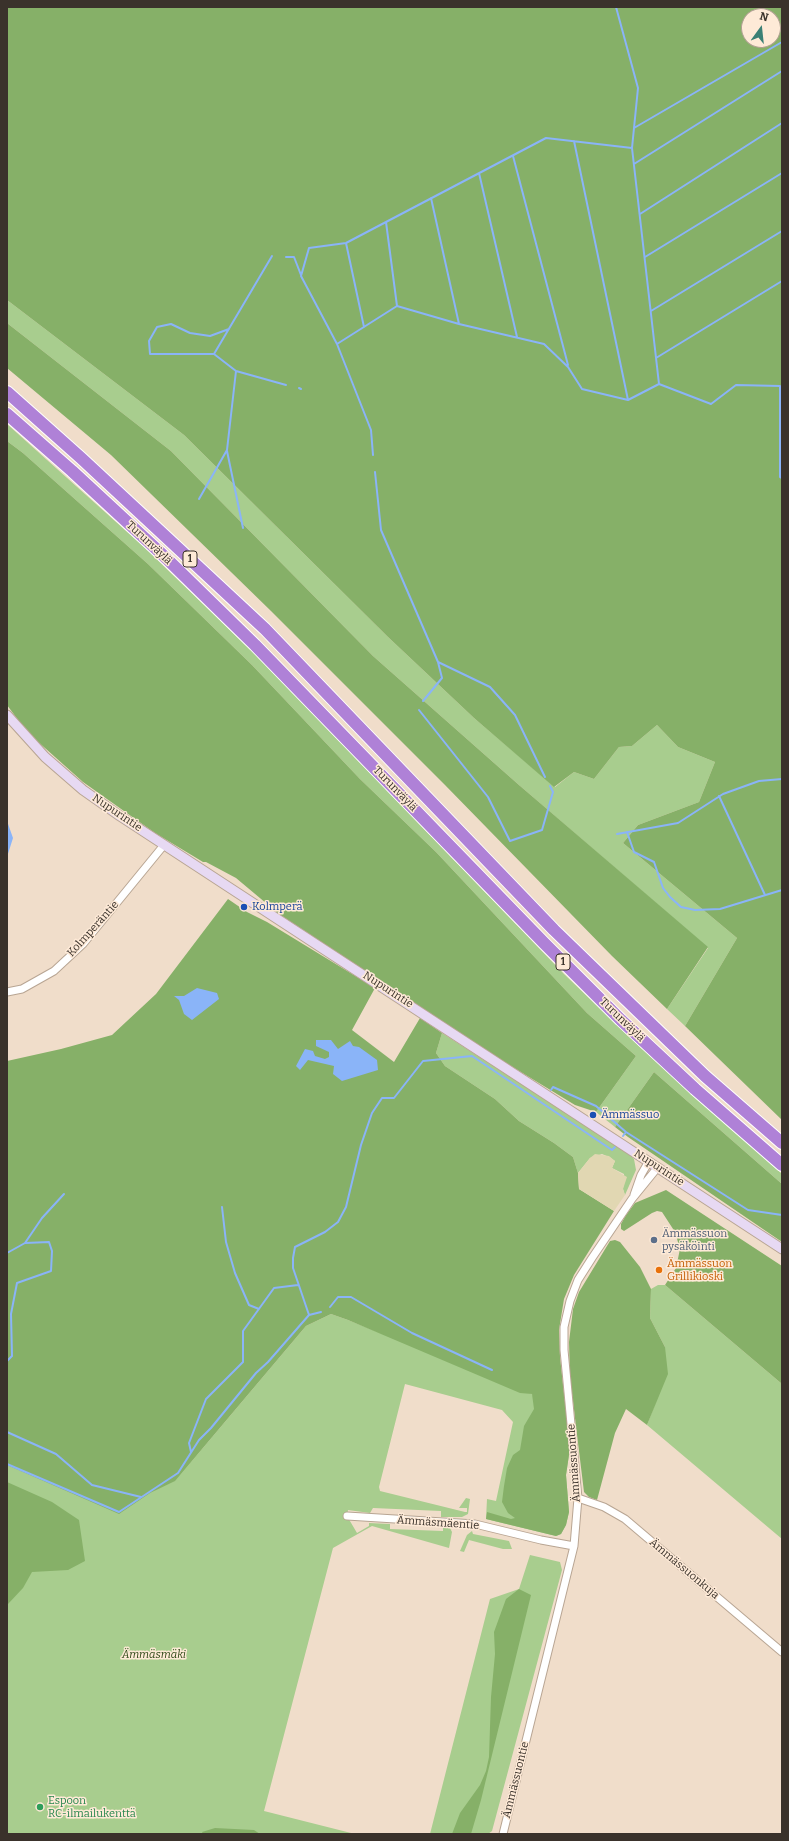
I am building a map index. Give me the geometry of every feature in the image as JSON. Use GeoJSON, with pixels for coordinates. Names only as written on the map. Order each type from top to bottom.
{"type":"FeatureCollection","features":[{"type":"Feature","properties":{"kind":"highway","name":"Turunväylä"},"geometry":{"type":"LineString","coordinates":[[7,392],[81,458],[265,629],[554,930],[705,1076],[782,1143]]}},
{"type":"Feature","properties":{"kind":"highway","name":"Turunväylä"},"geometry":{"type":"LineString","coordinates":[[7,414],[72,471],[166,558],[255,645],[544,943],[621,1020],[695,1089],[782,1165]]}},
{"type":"Feature","properties":{"kind":"main road","name":"Nupurintie"},"geometry":{"type":"LineString","coordinates":[[7,715],[45,757],[83,790],[164,845],[782,1249]]}},
{"type":"Feature","properties":{"kind":"street","name":"Kolmperäntie"},"geometry":{"type":"LineString","coordinates":[[7,992],[22,989],[54,971],[82,944],[164,845]]}},
{"type":"Feature","properties":{"kind":"street","name":"Ämmässuontie"},"geometry":{"type":"LineString","coordinates":[[632,1199],[641,1175],[649,1161]]}},
{"type":"Feature","properties":{"kind":"street","name":"Ämmässuontie"},"geometry":{"type":"LineString","coordinates":[[503,1834],[574,1546],[578,1498],[564,1350],[564,1327],[570,1301],[578,1280],[632,1199],[658,1167]]}},
{"type":"Feature","properties":{"kind":"street","name":"Ämmässuonkuja"},"geometry":{"type":"LineString","coordinates":[[578,1498],[604,1507],[625,1519],[782,1652]]}},
{"type":"Feature","properties":{"kind":"street","name":"Ämmäsmäentie"},"geometry":{"type":"LineString","coordinates":[[347,1516],[475,1524],[541,1540],[574,1546]]}},
{"type":"Feature","properties":{"kind":"green space"},"geometry":{"type":"Polygon","coordinates":[[[7,7],[782,7],[782,1120],[685,1026],[737,938],[623,843],[638,825],[699,802],[715,762],[678,747],[657,725],[632,746],[619,747],[594,779],[574,772],[554,787],[474,718],[388,637],[184,435],[7,300],[7,7]]]}},
{"type":"Feature","properties":{"kind":"green space"},"geometry":{"type":"Polygon","coordinates":[[[7,300],[184,435],[388,637],[474,718],[555,787],[574,772],[594,779],[619,747],[632,746],[657,725],[678,747],[715,762],[699,802],[638,825],[623,843],[737,938],[685,1026],[667,1009],[708,948],[519,785],[373,656],[171,451],[7,323],[7,300]]]}},
{"type":"Feature","properties":{"kind":"green space"},"geometry":{"type":"Polygon","coordinates":[[[7,323],[171,451],[373,656],[519,785],[708,947],[667,1009],[612,956],[445,785],[271,611],[111,455],[7,368],[7,323]]]}},
{"type":"Feature","properties":{"kind":"green space"},"geometry":{"type":"Polygon","coordinates":[[[7,424],[145,548],[261,660],[564,974],[641,1048],[782,1174],[782,1184],[654,1072],[615,1127],[596,1112],[636,1056],[587,1013],[436,852],[360,779],[252,665],[148,564],[23,453],[7,441],[7,424]]]}},
{"type":"Feature","properties":{"kind":"green space"},"geometry":{"type":"Polygon","coordinates":[[[7,441],[23,453],[148,564],[252,665],[360,779],[436,852],[587,1013],[636,1056],[596,1112],[575,1105],[483,1049],[279,914],[236,878],[206,862],[203,862],[155,833],[83,782],[27,732],[7,705],[7,441]]]}},
{"type":"Feature","properties":{"kind":"green space"},"geometry":{"type":"Polygon","coordinates":[[[228,899],[247,912],[267,922],[375,988],[352,1030],[394,1062],[420,1018],[442,1033],[436,1053],[445,1066],[495,1099],[519,1121],[573,1157],[578,1173],[579,1189],[614,1211],[574,1275],[564,1299],[559,1330],[560,1357],[570,1448],[566,1475],[569,1512],[566,1525],[561,1534],[556,1536],[486,1519],[487,1512],[511,1519],[515,1518],[508,1513],[502,1502],[504,1486],[507,1468],[513,1455],[520,1450],[524,1426],[534,1409],[532,1394],[520,1393],[331,1314],[306,1326],[175,1481],[150,1493],[119,1514],[7,1465],[7,1061],[61,1049],[112,1035],[156,994],[228,899]]]}},
{"type":"Feature","properties":{"kind":"green space"},"geometry":{"type":"Polygon","coordinates":[[[442,1033],[627,1152],[634,1159],[636,1170],[625,1195],[623,1189],[624,1174],[612,1168],[615,1161],[602,1154],[590,1158],[578,1173],[573,1157],[519,1121],[495,1099],[445,1066],[436,1053],[442,1033]]]}},
{"type":"Feature","properties":{"kind":"green space"},"geometry":{"type":"Polygon","coordinates":[[[654,1072],[782,1184],[782,1242],[615,1127],[654,1072]]]}},
{"type":"Feature","properties":{"kind":"green space"},"geometry":{"type":"Polygon","coordinates":[[[666,1190],[782,1266],[782,1384],[665,1285],[676,1268],[680,1249],[675,1232],[662,1212],[657,1211],[652,1213],[624,1231],[621,1229],[621,1224],[635,1203],[666,1190]]]}},
{"type":"Feature","properties":{"kind":"green space"},"geometry":{"type":"Polygon","coordinates":[[[615,1240],[620,1242],[640,1267],[651,1289],[650,1318],[665,1347],[668,1374],[647,1425],[626,1409],[615,1433],[597,1500],[589,1497],[584,1492],[570,1377],[569,1342],[573,1309],[579,1292],[610,1241],[615,1240]]]}},
{"type":"Feature","properties":{"kind":"green space"},"geometry":{"type":"Polygon","coordinates":[[[658,1285],[665,1285],[782,1384],[782,1539],[647,1425],[655,1404],[665,1347],[650,1318],[651,1289],[658,1285]]]}},
{"type":"Feature","properties":{"kind":"green space","name":"Ämmäsmäki"},"geometry":{"type":"Polygon","coordinates":[[[340,1311],[309,1320],[175,1481],[306,1326],[331,1314],[532,1394],[570,1448],[566,1475],[569,1512],[566,1525],[561,1534],[556,1536],[486,1519],[487,1499],[496,1501],[513,1422],[502,1410],[405,1384],[379,1487],[380,1491],[465,1512],[467,1512],[467,1508],[459,1508],[466,1498],[470,1499],[468,1514],[462,1517],[441,1517],[441,1511],[373,1508],[370,1513],[348,1510],[347,1516],[357,1533],[369,1526],[369,1523],[390,1524],[390,1529],[443,1531],[443,1525],[449,1526],[452,1532],[449,1548],[372,1526],[333,1548],[264,1811],[355,1834],[7,1834],[7,1419],[220,1339],[340,1311]]]}},
{"type":"Feature","properties":{"kind":"green space"},"geometry":{"type":"Polygon","coordinates":[[[7,1482],[52,1502],[79,1520],[85,1561],[68,1570],[32,1572],[23,1588],[8,1604],[7,1604],[7,1482]]]}},
{"type":"Feature","properties":{"kind":"green space"},"geometry":{"type":"Polygon","coordinates":[[[472,1531],[473,1534],[509,1541],[512,1549],[503,1549],[469,1540],[464,1552],[460,1551],[467,1535],[472,1531]]]}},
{"type":"Feature","properties":{"kind":"green space"},"geometry":{"type":"Polygon","coordinates":[[[530,1555],[560,1562],[562,1570],[492,1831],[488,1834],[430,1834],[490,1599],[519,1589],[530,1555]]]}},
{"type":"Feature","properties":{"kind":"green space"},"geometry":{"type":"Polygon","coordinates":[[[519,1589],[531,1595],[481,1800],[471,1834],[452,1834],[460,1813],[480,1785],[486,1771],[489,1757],[491,1697],[495,1654],[494,1632],[506,1599],[519,1589]]]}},
{"type":"Feature","properties":{"kind":"green space"},"geometry":{"type":"Polygon","coordinates":[[[215,1828],[254,1830],[260,1834],[203,1834],[202,1832],[215,1828]]]}},
{"type":"Feature","properties":{"kind":"sand"},"geometry":{"type":"Polygon","coordinates":[[[595,1154],[609,1156],[615,1161],[612,1168],[627,1177],[623,1189],[625,1195],[614,1211],[579,1189],[578,1173],[595,1154]]]}},
{"type":"Feature","properties":{"kind":"water"},"geometry":{"type":"Polygon","coordinates":[[[7,821],[13,838],[7,857],[7,821]]]}},
{"type":"Feature","properties":{"kind":"water"},"geometry":{"type":"Polygon","coordinates":[[[197,988],[217,993],[219,999],[192,1020],[184,1014],[179,1000],[174,996],[184,996],[197,988]]]}},
{"type":"Feature","properties":{"kind":"water"},"geometry":{"type":"Polygon","coordinates":[[[316,1040],[331,1040],[338,1049],[350,1041],[353,1046],[359,1047],[377,1060],[378,1070],[342,1081],[333,1074],[334,1066],[308,1060],[300,1070],[296,1066],[305,1049],[313,1051],[315,1056],[325,1059],[329,1057],[329,1052],[316,1046],[316,1040]]]}},
{"type":"Feature","properties":{"kind":"waterway"},"geometry":{"type":"LineString","coordinates":[[616,7],[638,88],[632,148],[659,384],[628,400],[582,389],[568,367],[544,344],[459,324],[397,306],[337,344],[301,276],[309,248],[346,243],[546,138],[632,148]]}},
{"type":"Feature","properties":{"kind":"waterway"},"geometry":{"type":"LineString","coordinates":[[634,128],[782,42]]}},
{"type":"Feature","properties":{"kind":"waterway"},"geometry":{"type":"LineString","coordinates":[[634,164],[782,71]]}},
{"type":"Feature","properties":{"kind":"waterway"},"geometry":{"type":"LineString","coordinates":[[640,214],[782,123]]}},
{"type":"Feature","properties":{"kind":"waterway"},"geometry":{"type":"LineString","coordinates":[[574,141],[628,400]]}},
{"type":"Feature","properties":{"kind":"waterway"},"geometry":{"type":"LineString","coordinates":[[513,156],[568,365]]}},
{"type":"Feature","properties":{"kind":"waterway"},"geometry":{"type":"LineString","coordinates":[[479,173],[517,337]]}},
{"type":"Feature","properties":{"kind":"waterway"},"geometry":{"type":"LineString","coordinates":[[645,257],[782,173]]}},
{"type":"Feature","properties":{"kind":"waterway"},"geometry":{"type":"LineString","coordinates":[[431,198],[459,324]]}},
{"type":"Feature","properties":{"kind":"waterway"},"geometry":{"type":"LineString","coordinates":[[386,222],[397,306]]}},
{"type":"Feature","properties":{"kind":"waterway"},"geometry":{"type":"LineString","coordinates":[[651,311],[782,231]]}},
{"type":"Feature","properties":{"kind":"waterway"},"geometry":{"type":"LineString","coordinates":[[346,243],[364,327]]}},
{"type":"Feature","properties":{"kind":"waterway"},"geometry":{"type":"LineString","coordinates":[[229,329],[210,336],[190,333],[171,324],[157,327],[149,341],[150,354],[214,354],[272,256]]}},
{"type":"Feature","properties":{"kind":"waterway"},"geometry":{"type":"LineString","coordinates":[[286,257],[294,257],[301,275]]}},
{"type":"Feature","properties":{"kind":"waterway"},"geometry":{"type":"LineString","coordinates":[[656,358],[782,281]]}},
{"type":"Feature","properties":{"kind":"waterway"},"geometry":{"type":"LineString","coordinates":[[337,344],[371,430],[373,455]]}},
{"type":"Feature","properties":{"kind":"waterway"},"geometry":{"type":"LineString","coordinates":[[214,354],[236,371],[286,385]]}},
{"type":"Feature","properties":{"kind":"waterway"},"geometry":{"type":"LineString","coordinates":[[199,499],[227,450],[236,371]]}},
{"type":"Feature","properties":{"kind":"waterway"},"geometry":{"type":"LineString","coordinates":[[659,384],[711,404],[736,385],[780,386],[780,477],[782,478]]}},
{"type":"Feature","properties":{"kind":"waterway"},"geometry":{"type":"LineString","coordinates":[[227,451],[243,528]]}},
{"type":"Feature","properties":{"kind":"waterway"},"geometry":{"type":"LineString","coordinates":[[375,472],[381,530],[438,662],[490,687],[515,715],[545,777]]}},
{"type":"Feature","properties":{"kind":"waterway"},"geometry":{"type":"LineString","coordinates":[[423,701],[442,678],[438,662]]}},
{"type":"Feature","properties":{"kind":"waterway"},"geometry":{"type":"LineString","coordinates":[[419,710],[488,797],[510,841],[542,830],[553,792],[550,786]]}},
{"type":"Feature","properties":{"kind":"waterway"},"geometry":{"type":"LineString","coordinates":[[617,834],[678,823],[723,794],[759,781],[782,779]]}},
{"type":"Feature","properties":{"kind":"waterway"},"geometry":{"type":"LineString","coordinates":[[719,796],[765,895]]}},
{"type":"Feature","properties":{"kind":"waterway"},"geometry":{"type":"LineString","coordinates":[[627,832],[634,852],[654,862],[663,888],[681,907],[695,910],[720,909],[782,890]]}},
{"type":"Feature","properties":{"kind":"waterway"},"geometry":{"type":"LineString","coordinates":[[309,1315],[293,1268],[295,1247],[325,1232],[338,1222],[346,1207],[361,1145],[372,1113],[382,1098],[394,1098],[423,1061],[472,1056],[612,1150],[615,1147]]}},
{"type":"Feature","properties":{"kind":"waterway"},"geometry":{"type":"LineString","coordinates":[[551,1090],[553,1087],[596,1106],[626,1132],[748,1210],[782,1215]]}},
{"type":"Feature","properties":{"kind":"waterway"},"geometry":{"type":"LineString","coordinates":[[623,1136],[626,1132]]}},
{"type":"Feature","properties":{"kind":"waterway"},"geometry":{"type":"LineString","coordinates":[[7,1253],[25,1243],[42,1218],[64,1194]]}},
{"type":"Feature","properties":{"kind":"waterway"},"geometry":{"type":"LineString","coordinates":[[222,1207],[226,1242],[235,1273],[249,1305],[259,1309]]}},
{"type":"Feature","properties":{"kind":"waterway"},"geometry":{"type":"LineString","coordinates":[[7,1361],[12,1356],[11,1314],[17,1283],[51,1271],[52,1251],[49,1242],[25,1243]]}},
{"type":"Feature","properties":{"kind":"waterway"},"geometry":{"type":"LineString","coordinates":[[191,1452],[189,1443],[206,1399],[243,1362],[243,1331],[274,1288],[298,1285]]}},
{"type":"Feature","properties":{"kind":"waterway"},"geometry":{"type":"LineString","coordinates":[[330,1307],[338,1297],[351,1297],[412,1333],[492,1370]]}},
{"type":"Feature","properties":{"kind":"waterway"},"geometry":{"type":"LineString","coordinates":[[7,1464],[119,1512],[178,1473],[199,1440],[211,1428],[256,1373],[268,1362],[309,1315],[321,1312]]}},
{"type":"Feature","properties":{"kind":"waterway"},"geometry":{"type":"LineString","coordinates":[[7,1432],[56,1454],[92,1485],[141,1497]]}},
{"type":"Feature","properties":{"kind":"place","name":"Kolmperä"},"geometry":{"type":"Point","coordinates":[244,907]}},
{"type":"Feature","properties":{"kind":"place","name":"Ämmässuo"},"geometry":{"type":"Point","coordinates":[593,1115]}},
{"type":"Feature","properties":{"kind":"place","name":"Ämmässuon pysäköinti"},"geometry":{"type":"Point","coordinates":[654,1240]}},
{"type":"Feature","properties":{"kind":"place","name":"Ämmässuon Grillikioski"},"geometry":{"type":"Point","coordinates":[659,1270]}},
{"type":"Feature","properties":{"kind":"place","name":"Espoon RC-ilmailukenttä"},"geometry":{"type":"Point","coordinates":[40,1807]}}]}
